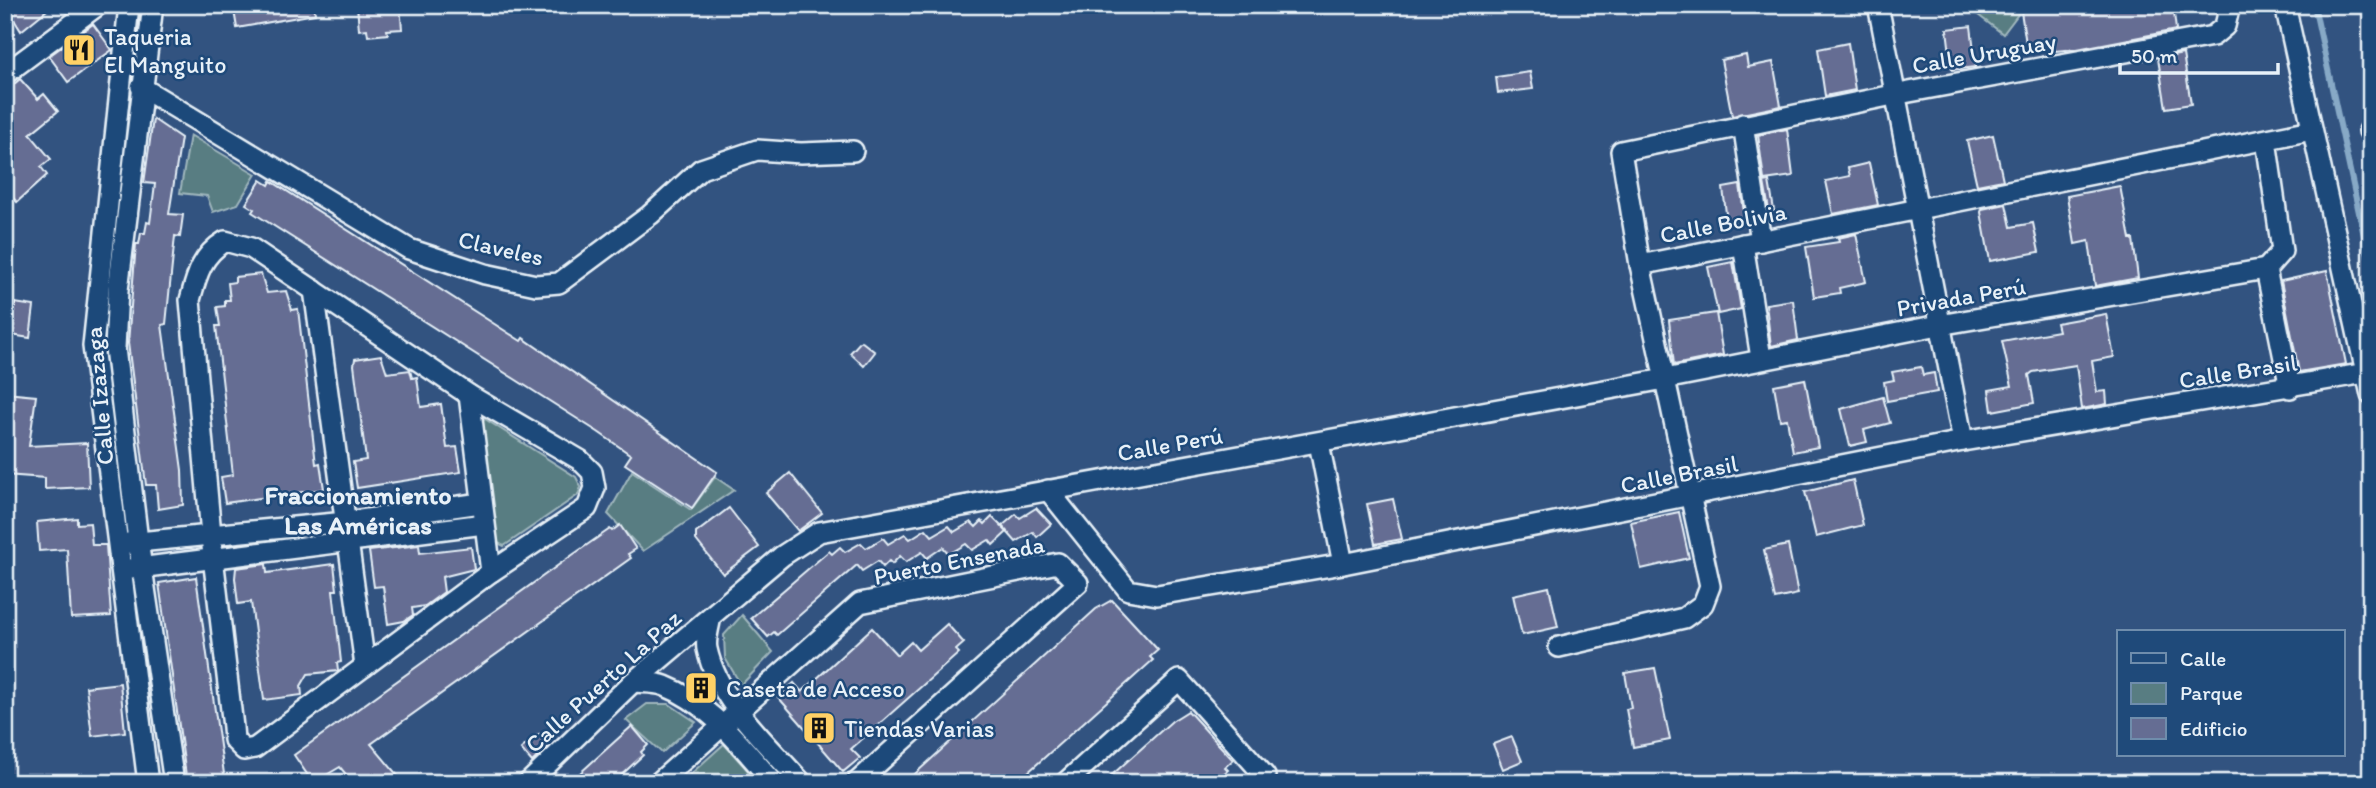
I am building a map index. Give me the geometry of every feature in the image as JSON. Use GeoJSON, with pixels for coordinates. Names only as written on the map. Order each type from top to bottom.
{"type":"FeatureCollection","features":[{"type":"Feature","properties":{"kind":"street"},"geometry":{"type":"LineString","coordinates":[[5,74],[98,5]]}},
{"type":"Feature","properties":{"kind":"street","name":"Calle Izazaga"},"geometry":{"type":"LineString","coordinates":[[130,5],[121,64],[93,346],[148,783]]}},
{"type":"Feature","properties":{"kind":"street","name":"Calle Izazaga"},"geometry":{"type":"LineString","coordinates":[[154,5],[141,87],[118,290],[115,348],[138,541],[174,783]]}},
{"type":"Feature","properties":{"kind":"street","name":"Calle Uruguay"},"geometry":{"type":"LineString","coordinates":[[1878,5],[1893,95],[1963,441]]}},
{"type":"Feature","properties":{"kind":"street","name":"Calle Uruguay"},"geometry":{"type":"LineString","coordinates":[[1640,265],[1621,151],[1743,124],[2213,36],[2225,26],[2230,5]]}},
{"type":"Feature","properties":{"kind":"street"},"geometry":{"type":"LineString","coordinates":[[2285,5],[2371,395]]}},
{"type":"Feature","properties":{"kind":"street","name":"Claveles"},"geometry":{"type":"LineString","coordinates":[[141,87],[409,250],[485,274],[536,285],[558,283],[650,215],[701,169],[757,150],[801,153],[853,151]]}},
{"type":"Feature","properties":{"kind":"street"},"geometry":{"type":"LineString","coordinates":[[1743,124],[1761,358]]}},
{"type":"Feature","properties":{"kind":"street","name":"Calle Bolivia"},"geometry":{"type":"LineString","coordinates":[[1559,647],[1684,618],[1703,604],[1710,586],[1640,265],[2312,130]]}},
{"type":"Feature","properties":{"kind":"street"},"geometry":{"type":"LineString","coordinates":[[2266,140],[2282,251],[2266,270],[2290,388]]}},
{"type":"Feature","properties":{"kind":"street"},"geometry":{"type":"LineString","coordinates":[[225,241],[251,248],[314,290],[469,395],[580,460],[592,472],[595,488],[587,508],[491,572],[255,748],[244,750],[234,740],[213,557],[190,300],[198,269],[210,250],[225,241]]}},
{"type":"Feature","properties":{"kind":"street","name":"Privada Perú"},"geometry":{"type":"LineString","coordinates":[[1665,379],[1761,358],[2266,270]]}},
{"type":"Feature","properties":{"kind":"street"},"geometry":{"type":"LineString","coordinates":[[314,290],[365,666]]}},
{"type":"Feature","properties":{"kind":"street","name":"Calle Brasil"},"geometry":{"type":"LineString","coordinates":[[1048,490],[1128,590],[1157,595],[1343,564],[1963,441],[2290,388],[2366,373]]}},
{"type":"Feature","properties":{"kind":"street","name":"Calle Perú"},"geometry":{"type":"LineString","coordinates":[[711,617],[782,556],[819,532],[1665,379]]}},
{"type":"Feature","properties":{"kind":"street"},"geometry":{"type":"LineString","coordinates":[[469,395],[491,572]]}},
{"type":"Feature","properties":{"kind":"street"},"geometry":{"type":"LineString","coordinates":[[1319,443],[1343,564]]}},
{"type":"Feature","properties":{"kind":"street"},"geometry":{"type":"LineString","coordinates":[[120,570],[213,557],[481,503]]}},
{"type":"Feature","properties":{"kind":"street"},"geometry":{"type":"LineString","coordinates":[[117,545],[212,535],[484,524]]}},
{"type":"Feature","properties":{"kind":"street","name":"Puerto Ensenada"},"geometry":{"type":"LineString","coordinates":[[658,783],[860,603],[1058,563],[1078,583],[856,783]]}},
{"type":"Feature","properties":{"kind":"street"},"geometry":{"type":"LineString","coordinates":[[711,617],[706,647],[716,676],[739,710],[802,783]]}},
{"type":"Feature","properties":{"kind":"street","name":"Calle Puerto La Paz"},"geometry":{"type":"LineString","coordinates":[[528,783],[633,682],[711,617]]}},
{"type":"Feature","properties":{"kind":"street"},"geometry":{"type":"LineString","coordinates":[[1065,783],[1179,680],[1261,779]]}},
{"type":"Feature","properties":{"kind":"street"},"geometry":{"type":"LineString","coordinates":[[633,682],[663,685],[688,698],[722,725],[774,783]]}},
{"type":"Feature","properties":{"kind":"green space"},"geometry":{"type":"Polygon","coordinates":[[[1965,5],[2025,5],[2003,34],[1965,5]]]}},
{"type":"Feature","properties":{"kind":"green space"},"geometry":{"type":"Polygon","coordinates":[[[190,135],[256,174],[238,204],[213,212],[207,196],[180,193],[190,135]]]}},
{"type":"Feature","properties":{"kind":"green space"},"geometry":{"type":"Polygon","coordinates":[[[485,419],[576,477],[581,487],[578,495],[504,546],[498,543],[481,421],[485,419]]]}},
{"type":"Feature","properties":{"kind":"green space"},"geometry":{"type":"Polygon","coordinates":[[[632,471],[691,510],[715,477],[734,490],[643,551],[608,514],[632,471]]]}},
{"type":"Feature","properties":{"kind":"green space"},"geometry":{"type":"Polygon","coordinates":[[[742,615],[773,652],[741,685],[725,658],[724,635],[742,615]]]}},
{"type":"Feature","properties":{"kind":"green space"},"geometry":{"type":"Polygon","coordinates":[[[647,704],[669,704],[696,722],[662,753],[626,720],[647,704]]]}},
{"type":"Feature","properties":{"kind":"green space"},"geometry":{"type":"Polygon","coordinates":[[[724,744],[759,783],[687,783],[684,780],[724,744]]]}},
{"type":"Feature","properties":{"kind":"building"},"geometry":{"type":"Polygon","coordinates":[[[5,5],[53,5],[21,31],[5,5]]]}},
{"type":"Feature","properties":{"kind":"building"},"geometry":{"type":"Polygon","coordinates":[[[233,5],[314,5],[315,14],[237,28],[233,5]]]}},
{"type":"Feature","properties":{"kind":"building"},"geometry":{"type":"Polygon","coordinates":[[[357,5],[400,5],[402,29],[368,36],[367,29],[359,30],[357,5]]]}},
{"type":"Feature","properties":{"kind":"building"},"geometry":{"type":"Polygon","coordinates":[[[2020,5],[2173,5],[2176,30],[2077,49],[2055,51],[2054,46],[2027,50],[2020,5]]]}},
{"type":"Feature","properties":{"kind":"building","name":"Taqueria El Manguito"},"geometry":{"type":"Polygon","coordinates":[[[93,24],[112,50],[68,82],[49,56],[93,24]]]}},
{"type":"Feature","properties":{"kind":"building"},"geometry":{"type":"Polygon","coordinates":[[[1971,26],[1976,67],[1952,70],[1947,29],[1971,26]]]}},
{"type":"Feature","properties":{"kind":"building"},"geometry":{"type":"Polygon","coordinates":[[[1848,43],[1855,90],[1825,96],[1818,49],[1848,43]]]}},
{"type":"Feature","properties":{"kind":"building"},"geometry":{"type":"Polygon","coordinates":[[[2183,54],[2191,104],[2166,108],[2158,59],[2183,54]]]}},
{"type":"Feature","properties":{"kind":"building"},"geometry":{"type":"Polygon","coordinates":[[[1746,55],[1748,67],[1773,62],[1781,106],[1732,116],[1721,60],[1746,55]]]}},
{"type":"Feature","properties":{"kind":"building"},"geometry":{"type":"Polygon","coordinates":[[[1530,72],[1533,89],[1498,93],[1496,77],[1530,72]]]}},
{"type":"Feature","properties":{"kind":"building"},"geometry":{"type":"Polygon","coordinates":[[[20,79],[38,99],[44,94],[58,111],[30,134],[51,159],[41,167],[47,175],[17,202],[5,190],[5,92],[20,79]]]}},
{"type":"Feature","properties":{"kind":"building"},"geometry":{"type":"Polygon","coordinates":[[[153,119],[181,138],[169,214],[183,215],[180,237],[175,236],[166,324],[162,325],[182,470],[183,505],[158,509],[156,485],[146,485],[128,343],[136,244],[139,244],[141,233],[145,233],[147,222],[150,223],[155,184],[144,183],[153,119]]]}},
{"type":"Feature","properties":{"kind":"building"},"geometry":{"type":"Polygon","coordinates":[[[1787,129],[1793,176],[1764,180],[1758,135],[1787,129]]]}},
{"type":"Feature","properties":{"kind":"building"},"geometry":{"type":"Polygon","coordinates":[[[1993,135],[2003,180],[1977,185],[1967,141],[1993,135]]]}},
{"type":"Feature","properties":{"kind":"building"},"geometry":{"type":"Polygon","coordinates":[[[1869,163],[1878,205],[1833,214],[1826,181],[1850,176],[1848,168],[1869,163]]]}},
{"type":"Feature","properties":{"kind":"building"},"geometry":{"type":"Polygon","coordinates":[[[261,180],[269,185],[271,181],[521,341],[523,338],[717,472],[692,508],[625,464],[631,455],[598,432],[252,212],[254,209],[246,204],[261,180]]]}},
{"type":"Feature","properties":{"kind":"building"},"geometry":{"type":"Polygon","coordinates":[[[1769,181],[1775,216],[1770,216],[1764,182],[1769,181]]]}},
{"type":"Feature","properties":{"kind":"building"},"geometry":{"type":"Polygon","coordinates":[[[1740,185],[1745,219],[1727,222],[1723,188],[1740,185]]]}},
{"type":"Feature","properties":{"kind":"building"},"geometry":{"type":"Polygon","coordinates":[[[2120,186],[2130,239],[2133,239],[2138,278],[2095,286],[2089,241],[2075,244],[2067,196],[2120,186]]]}},
{"type":"Feature","properties":{"kind":"building"},"geometry":{"type":"Polygon","coordinates":[[[2006,204],[2011,227],[2033,223],[2039,252],[1990,261],[1981,212],[1982,209],[2006,204]]]}},
{"type":"Feature","properties":{"kind":"building"},"geometry":{"type":"Polygon","coordinates":[[[1856,234],[1866,282],[1839,288],[1840,293],[1814,297],[1806,247],[1839,242],[1838,238],[1856,234]]]}},
{"type":"Feature","properties":{"kind":"building"},"geometry":{"type":"Polygon","coordinates":[[[1733,262],[1741,309],[1718,314],[1708,267],[1733,262]]]}},
{"type":"Feature","properties":{"kind":"building"},"geometry":{"type":"Polygon","coordinates":[[[2327,271],[2346,364],[2299,372],[2281,281],[2327,271]]]}},
{"type":"Feature","properties":{"kind":"building"},"geometry":{"type":"Polygon","coordinates":[[[261,274],[267,293],[286,291],[292,310],[298,309],[316,464],[320,463],[324,489],[225,503],[221,477],[233,475],[216,326],[220,326],[217,307],[225,306],[225,300],[230,300],[228,283],[235,282],[235,277],[261,274]]]}},
{"type":"Feature","properties":{"kind":"building"},"geometry":{"type":"Polygon","coordinates":[[[1793,300],[1798,340],[1771,346],[1766,304],[1793,300]]]}},
{"type":"Feature","properties":{"kind":"building"},"geometry":{"type":"Polygon","coordinates":[[[15,303],[34,306],[30,338],[5,334],[5,305],[15,307],[15,303]]]}},
{"type":"Feature","properties":{"kind":"building"},"geometry":{"type":"Polygon","coordinates":[[[1716,313],[1723,355],[1674,365],[1669,320],[1716,313]]]}},
{"type":"Feature","properties":{"kind":"building"},"geometry":{"type":"Polygon","coordinates":[[[2106,314],[2114,357],[2092,361],[2097,392],[2106,391],[2107,404],[2082,409],[2076,365],[2033,372],[2029,375],[2034,403],[1992,411],[1989,390],[2012,386],[2002,341],[2058,331],[2056,323],[2106,314]]]}},
{"type":"Feature","properties":{"kind":"building"},"geometry":{"type":"Polygon","coordinates":[[[861,341],[875,352],[864,366],[850,353],[861,341]]]}},
{"type":"Feature","properties":{"kind":"building"},"geometry":{"type":"Polygon","coordinates":[[[381,355],[387,373],[410,370],[412,378],[417,377],[421,407],[441,404],[447,448],[457,447],[461,472],[357,488],[353,462],[366,460],[355,359],[381,355]]]}},
{"type":"Feature","properties":{"kind":"building"},"geometry":{"type":"Polygon","coordinates":[[[1921,367],[1923,375],[1934,373],[1937,392],[1887,401],[1884,382],[1894,380],[1892,372],[1921,367]]]}},
{"type":"Feature","properties":{"kind":"building"},"geometry":{"type":"Polygon","coordinates":[[[1805,379],[1818,447],[1793,452],[1787,419],[1780,420],[1774,385],[1805,379]]]}},
{"type":"Feature","properties":{"kind":"building"},"geometry":{"type":"Polygon","coordinates":[[[5,393],[36,396],[29,446],[87,443],[89,487],[45,489],[45,478],[5,475],[5,393]]]}},
{"type":"Feature","properties":{"kind":"building"},"geometry":{"type":"Polygon","coordinates":[[[1883,397],[1890,423],[1864,430],[1867,442],[1850,446],[1841,409],[1883,397]]]}},
{"type":"Feature","properties":{"kind":"building"},"geometry":{"type":"Polygon","coordinates":[[[790,473],[822,513],[798,531],[766,493],[790,473]]]}},
{"type":"Feature","properties":{"kind":"building"},"geometry":{"type":"Polygon","coordinates":[[[1853,480],[1863,525],[1816,537],[1805,492],[1853,480]]]}},
{"type":"Feature","properties":{"kind":"building"},"geometry":{"type":"Polygon","coordinates":[[[1393,499],[1402,539],[1375,544],[1367,504],[1393,499]]]}},
{"type":"Feature","properties":{"kind":"building"},"geometry":{"type":"Polygon","coordinates":[[[729,508],[759,547],[723,574],[696,540],[696,533],[729,508]]]}},
{"type":"Feature","properties":{"kind":"building"},"geometry":{"type":"Polygon","coordinates":[[[1036,508],[1051,524],[1037,537],[1033,532],[1016,542],[1002,526],[1016,514],[1020,518],[1036,508]]]}},
{"type":"Feature","properties":{"kind":"building"},"geometry":{"type":"Polygon","coordinates":[[[1679,512],[1689,558],[1641,569],[1631,522],[1679,512]]]}},
{"type":"Feature","properties":{"kind":"building"},"geometry":{"type":"Polygon","coordinates":[[[992,517],[1007,532],[993,545],[989,540],[972,550],[966,544],[949,554],[943,547],[927,558],[922,552],[906,562],[900,556],[892,564],[889,561],[883,567],[878,561],[862,571],[857,565],[777,635],[774,632],[768,637],[751,618],[829,551],[832,554],[840,547],[845,552],[861,543],[866,548],[883,538],[888,544],[905,534],[910,539],[926,529],[932,536],[949,526],[954,532],[971,522],[976,527],[982,521],[985,524],[992,517]]]}},
{"type":"Feature","properties":{"kind":"building"},"geometry":{"type":"Polygon","coordinates":[[[77,518],[77,524],[90,523],[92,545],[106,545],[111,616],[71,618],[67,549],[39,551],[37,522],[77,518]]]}},
{"type":"Feature","properties":{"kind":"building"},"geometry":{"type":"Polygon","coordinates":[[[620,525],[636,549],[628,554],[631,558],[371,744],[404,783],[353,783],[340,767],[313,783],[294,755],[571,556],[620,525]]]}},
{"type":"Feature","properties":{"kind":"building"},"geometry":{"type":"Polygon","coordinates":[[[419,545],[420,553],[471,547],[474,569],[442,577],[444,592],[425,606],[412,608],[413,615],[404,621],[388,624],[383,586],[374,587],[369,551],[419,545]]]}},
{"type":"Feature","properties":{"kind":"building"},"geometry":{"type":"Polygon","coordinates":[[[1788,545],[1798,594],[1775,599],[1764,550],[1788,545]]]}},
{"type":"Feature","properties":{"kind":"building"},"geometry":{"type":"Polygon","coordinates":[[[266,564],[267,573],[334,564],[337,590],[333,590],[341,662],[337,663],[338,671],[308,674],[301,686],[302,695],[264,700],[251,602],[238,604],[235,578],[236,568],[266,564]]]}},
{"type":"Feature","properties":{"kind":"building"},"geometry":{"type":"Polygon","coordinates":[[[196,577],[225,781],[223,783],[187,783],[159,583],[196,577]]]}},
{"type":"Feature","properties":{"kind":"building"},"geometry":{"type":"Polygon","coordinates":[[[1549,587],[1558,627],[1522,635],[1513,595],[1549,587]]]}},
{"type":"Feature","properties":{"kind":"building"},"geometry":{"type":"Polygon","coordinates":[[[1112,600],[1158,650],[1150,657],[1153,660],[1016,783],[905,783],[1096,609],[1112,600]]]}},
{"type":"Feature","properties":{"kind":"building"},"geometry":{"type":"Polygon","coordinates":[[[947,624],[964,643],[956,650],[959,653],[851,749],[860,758],[843,772],[778,697],[794,683],[802,692],[872,628],[897,655],[911,642],[918,650],[947,624]]]}},
{"type":"Feature","properties":{"kind":"building"},"geometry":{"type":"Polygon","coordinates":[[[1655,668],[1670,740],[1633,747],[1626,709],[1631,708],[1625,673],[1655,668]]]}},
{"type":"Feature","properties":{"kind":"building"},"geometry":{"type":"Polygon","coordinates":[[[120,683],[125,732],[92,736],[86,687],[120,683]]]}},
{"type":"Feature","properties":{"kind":"building"},"geometry":{"type":"Polygon","coordinates":[[[1188,711],[1233,760],[1225,767],[1228,770],[1213,783],[1103,783],[1172,721],[1188,711]]]}},
{"type":"Feature","properties":{"kind":"building"},"geometry":{"type":"Polygon","coordinates":[[[632,726],[648,745],[641,752],[643,755],[616,780],[612,783],[569,783],[632,726]]]}},
{"type":"Feature","properties":{"kind":"building"},"geometry":{"type":"Polygon","coordinates":[[[539,734],[549,746],[532,762],[521,749],[539,734]]]}},
{"type":"Feature","properties":{"kind":"building"},"geometry":{"type":"Polygon","coordinates":[[[1512,737],[1522,761],[1503,769],[1493,744],[1512,737]]]}},
{"type":"Feature","properties":{"kind":"waterway"},"geometry":{"type":"LineString","coordinates":[[2314,5],[2371,268]]}},
{"type":"Feature","properties":{"kind":"place","name":"Taqueria El Manguito"},"geometry":{"type":"Point","coordinates":[79,50]}},
{"type":"Feature","properties":{"kind":"place","name":"Caseta de Acceso"},"geometry":{"type":"Point","coordinates":[701,688]}},
{"type":"Feature","properties":{"kind":"place","name":"Tiendas Varias"},"geometry":{"type":"Point","coordinates":[819,728]}},
{"type":"Feature","properties":{"kind":"district","name":"Fraccionamiento Las Américas"},"geometry":{"type":"Point","coordinates":[358,510]}}]}
